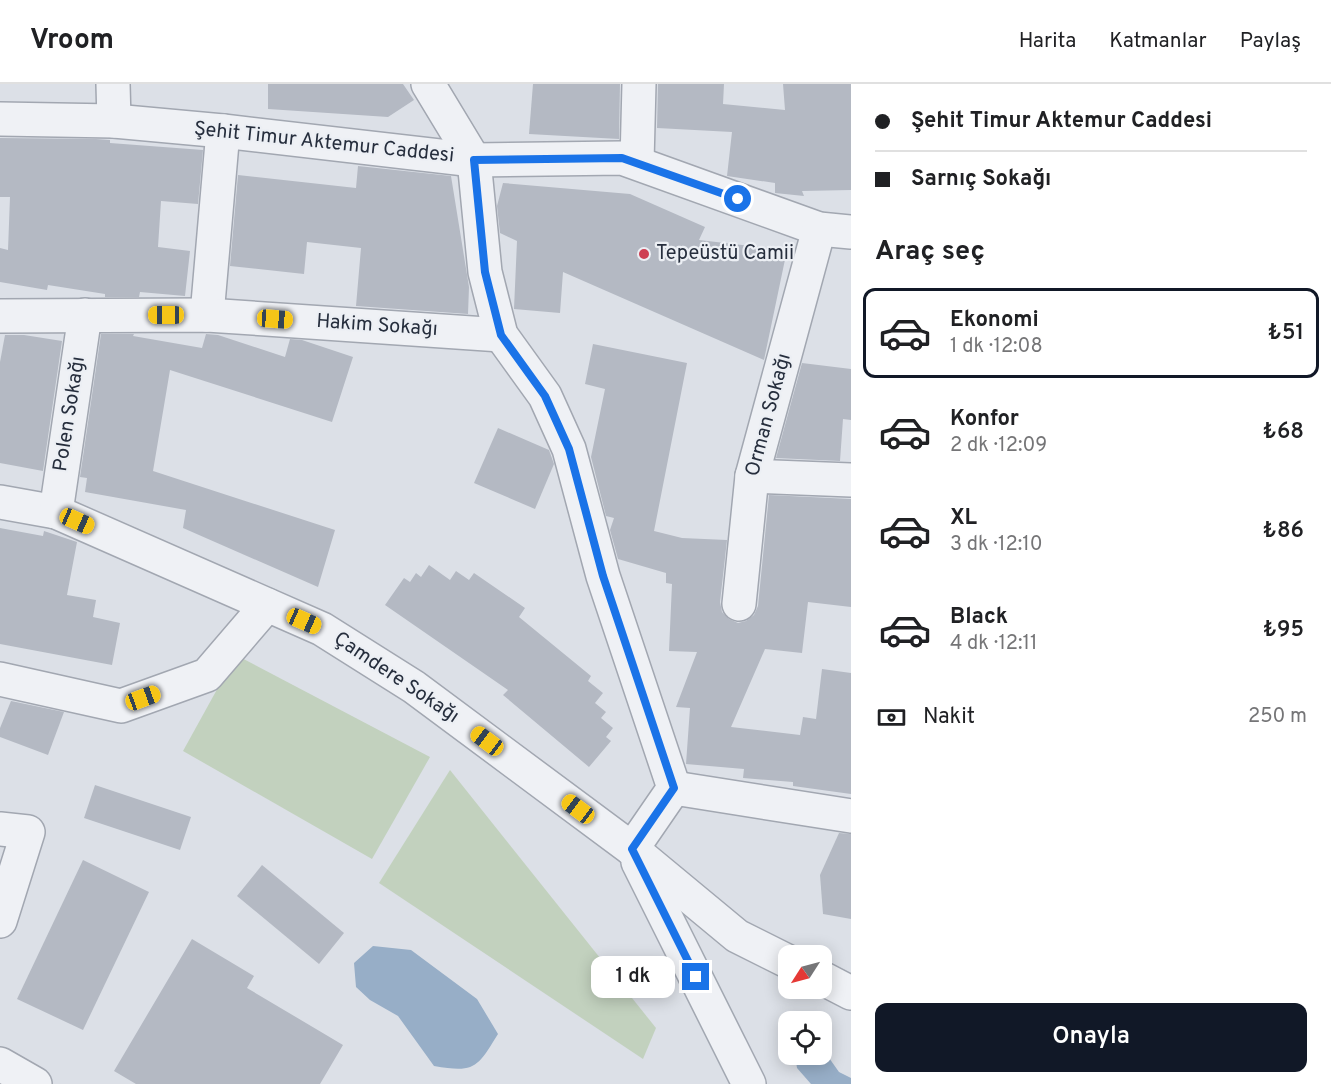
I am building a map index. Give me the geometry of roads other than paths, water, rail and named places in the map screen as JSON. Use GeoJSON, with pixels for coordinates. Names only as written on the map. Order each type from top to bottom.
{"type":"FeatureCollection","features":[{"type":"Feature","properties":{"kind":"street"},"geometry":{"type":"LineString","coordinates":[[113,84],[114,122]]}},
{"type":"Feature","properties":{"kind":"street"},"geometry":{"type":"LineString","coordinates":[[428,84],[447,99],[474,160],[485,272],[501,335],[545,396],[569,449],[603,576],[674,788]]}},
{"type":"Feature","properties":{"kind":"street"},"geometry":{"type":"LineString","coordinates":[[637,162],[639,84]]}},
{"type":"Feature","properties":{"kind":"street","name":"Şehit Timur Aktemur Caddesi"},"geometry":{"type":"LineString","coordinates":[[0,119],[114,122],[223,131],[474,160],[622,158],[835,230]]}},
{"type":"Feature","properties":{"kind":"street"},"geometry":{"type":"LineString","coordinates":[[207,315],[223,131]]}},
{"type":"Feature","properties":{"kind":"street","name":"Orman Sokağı"},"geometry":{"type":"LineString","coordinates":[[739,604],[752,476],[835,230]]}},
{"type":"Feature","properties":{"kind":"street","name":"Polen Sokağı"},"geometry":{"type":"LineString","coordinates":[[56,512],[85,315]]}},
{"type":"Feature","properties":{"kind":"street","name":"Hakim Sokağı"},"geometry":{"type":"LineString","coordinates":[[0,316],[207,315],[501,335]]}},
{"type":"Feature","properties":{"kind":"street"},"geometry":{"type":"LineString","coordinates":[[752,476],[851,480]]}},
{"type":"Feature","properties":{"kind":"street","name":"Çamdere Sokağı"},"geometry":{"type":"LineString","coordinates":[[0,502],[56,512],[322,629],[414,687],[632,849],[737,936],[778,956]]}},
{"type":"Feature","properties":{"kind":"street"},"geometry":{"type":"LineString","coordinates":[[0,679],[121,706],[207,675],[267,605]]}},
{"type":"Feature","properties":{"kind":"street"},"geometry":{"type":"LineString","coordinates":[[674,788],[851,816]]}},
{"type":"Feature","properties":{"kind":"street"},"geometry":{"type":"LineString","coordinates":[[674,788],[632,849],[749,1084]]}},
{"type":"Feature","properties":{"kind":"street"},"geometry":{"type":"LineString","coordinates":[[0,829],[28,832],[0,921]]}},
{"type":"Feature","properties":{"kind":"street"},"geometry":{"type":"LineString","coordinates":[[832,983],[851,993]]}},
{"type":"Feature","properties":{"kind":"street"},"geometry":{"type":"LineString","coordinates":[[0,1064],[36,1084]]}},
{"type":"Feature","properties":{"kind":"water"},"geometry":{"type":"Polygon","coordinates":[[[373,946],[411,950],[477,999],[498,1034],[479,1061],[467,1068],[458,1069],[434,1066],[398,1016],[370,1000],[356,987],[354,963],[373,946]]]}},
{"type":"Feature","properties":{"kind":"water"},"geometry":{"type":"Polygon","coordinates":[[[832,1062],[839,1072],[851,1078],[851,1084],[811,1084],[797,1065],[832,1065],[832,1062]]]}},
{"type":"Feature","properties":{"kind":"place","name":"Tepeüstü Camii"},"geometry":{"type":"Point","coordinates":[644,254]}}]}
